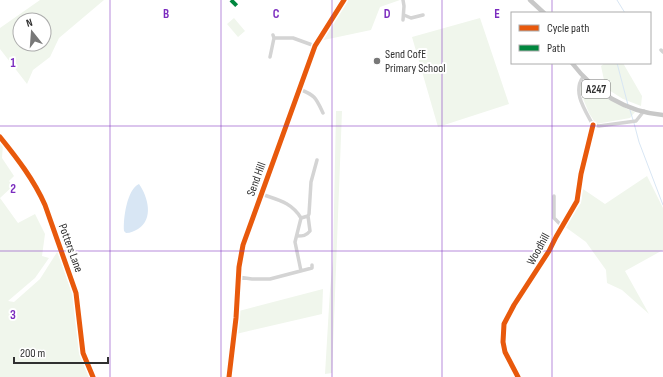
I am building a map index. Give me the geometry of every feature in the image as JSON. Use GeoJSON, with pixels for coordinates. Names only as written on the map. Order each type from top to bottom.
{"type":"FeatureCollection","features":[{"type":"Feature","properties":{"kind":"main road"},"geometry":{"type":"LineString","coordinates":[[530,0],[543,12]]}},
{"type":"Feature","properties":{"kind":"main road","name":"A247"},"geometry":{"type":"LineString","coordinates":[[573,64],[583,77],[602,93],[629,107],[644,112],[663,115]]}},
{"type":"Feature","properties":{"kind":"street","name":"Send Hill"},"geometry":{"type":"LineString","coordinates":[[229,377],[236,318],[238,277],[243,245],[299,89],[312,44],[344,0]]}},
{"type":"Feature","properties":{"kind":"street"},"geometry":{"type":"LineString","coordinates":[[403,0],[403,20]]}},
{"type":"Feature","properties":{"kind":"street"},"geometry":{"type":"LineString","coordinates":[[404,15],[411,18],[423,15]]}},
{"type":"Feature","properties":{"kind":"street"},"geometry":{"type":"LineString","coordinates":[[270,57],[273,37],[293,38],[312,44]]}},
{"type":"Feature","properties":{"kind":"street"},"geometry":{"type":"LineString","coordinates":[[583,77],[579,83],[578,91],[584,109],[593,125],[599,126],[633,121],[644,112]]}},
{"type":"Feature","properties":{"kind":"street"},"geometry":{"type":"LineString","coordinates":[[299,89],[311,94],[316,99],[323,113]]}},
{"type":"Feature","properties":{"kind":"street","name":"Woodhill"},"geometry":{"type":"LineString","coordinates":[[518,377],[505,352],[503,342],[504,324],[514,305],[549,251],[577,201],[593,125]]}},
{"type":"Feature","properties":{"kind":"street","name":"Potters Lane"},"geometry":{"type":"LineString","coordinates":[[0,137],[16,157],[39,191],[45,204],[76,293],[82,353],[93,377]]}},
{"type":"Feature","properties":{"kind":"street"},"geometry":{"type":"LineString","coordinates":[[297,236],[307,235],[310,231],[308,216],[311,182],[317,160]]}},
{"type":"Feature","properties":{"kind":"street"},"geometry":{"type":"LineString","coordinates":[[261,194],[290,205],[296,210],[301,218],[295,246],[301,271]]}},
{"type":"Feature","properties":{"kind":"street"},"geometry":{"type":"LineString","coordinates":[[554,196],[554,218],[562,226]]}},
{"type":"Feature","properties":{"kind":"street"},"geometry":{"type":"LineString","coordinates":[[301,218],[308,216]]}},
{"type":"Feature","properties":{"kind":"street"},"geometry":{"type":"LineString","coordinates":[[238,277],[270,279],[312,268],[312,265]]}},
{"type":"Feature","properties":{"kind":"shaded area"},"geometry":{"type":"Polygon","coordinates":[[[40,0],[104,0],[59,38],[50,57],[33,70],[27,84],[0,49],[0,28],[12,20],[12,52],[52,52],[52,12],[23,12],[40,0]]]}},
{"type":"Feature","properties":{"kind":"shaded area"},"geometry":{"type":"Polygon","coordinates":[[[347,0],[400,0],[380,7],[371,30],[319,41],[347,0]]]}},
{"type":"Feature","properties":{"kind":"shaded area"},"geometry":{"type":"Polygon","coordinates":[[[234,18],[245,31],[238,37],[227,24],[234,18]]]}},
{"type":"Feature","properties":{"kind":"shaded area"},"geometry":{"type":"Polygon","coordinates":[[[480,18],[509,104],[438,127],[412,37],[480,18]]]}},
{"type":"Feature","properties":{"kind":"shaded area"},"geometry":{"type":"Polygon","coordinates":[[[604,64],[624,64],[642,96],[641,106],[623,99],[601,85],[604,80],[601,66],[604,64]]]}},
{"type":"Feature","properties":{"kind":"shaded area"},"geometry":{"type":"Polygon","coordinates":[[[582,83],[586,83],[627,109],[635,112],[630,118],[596,124],[589,113],[579,89],[582,83]]]}},
{"type":"Feature","properties":{"kind":"shaded area"},"geometry":{"type":"Polygon","coordinates":[[[336,111],[342,111],[332,373],[325,374],[333,259],[336,111]]]}},
{"type":"Feature","properties":{"kind":"shaded area"},"geometry":{"type":"Polygon","coordinates":[[[0,140],[3,144],[2,158],[14,176],[9,181],[13,186],[0,198],[0,140]]]}},
{"type":"Feature","properties":{"kind":"shaded area"},"geometry":{"type":"Polygon","coordinates":[[[647,176],[663,208],[663,250],[625,271],[649,314],[622,290],[607,283],[606,270],[586,242],[564,226],[581,203],[583,189],[605,204],[647,176]]]}},
{"type":"Feature","properties":{"kind":"shaded area"},"geometry":{"type":"Polygon","coordinates":[[[0,198],[18,223],[35,214],[45,234],[42,256],[49,258],[35,278],[8,301],[14,302],[40,279],[59,249],[74,292],[78,309],[81,349],[87,368],[92,377],[0,377],[0,198]]]}},
{"type":"Feature","properties":{"kind":"shaded area"},"geometry":{"type":"Polygon","coordinates":[[[323,289],[322,314],[236,334],[239,311],[323,289]]]}},
{"type":"Feature","properties":{"kind":"water"},"geometry":{"type":"Polygon","coordinates":[[[139,184],[147,201],[148,214],[143,225],[134,231],[126,233],[124,231],[125,212],[131,192],[139,184]]]}},
{"type":"Feature","properties":{"kind":"waterway"},"geometry":{"type":"LineString","coordinates":[[617,0],[624,12]]}},
{"type":"Feature","properties":{"kind":"waterway"},"geometry":{"type":"LineString","coordinates":[[617,64],[628,105]]}},
{"type":"Feature","properties":{"kind":"waterway"},"geometry":{"type":"LineString","coordinates":[[630,110],[633,120]]}},
{"type":"Feature","properties":{"kind":"waterway"},"geometry":{"type":"LineString","coordinates":[[634,123],[639,142],[663,205]]}},
{"type":"Feature","properties":{"kind":"marked path"},"geometry":{"type":"LineString","coordinates":[[231,0],[238,7]]}},
{"type":"Feature","properties":{"kind":"cycle path"},"geometry":{"type":"LineString","coordinates":[[229,377],[236,318],[239,267],[243,245],[315,46],[344,0]]}},
{"type":"Feature","properties":{"kind":"cycle path"},"geometry":{"type":"LineString","coordinates":[[518,377],[505,352],[503,342],[504,324],[514,305],[549,251],[577,201],[581,174],[593,125]]}},
{"type":"Feature","properties":{"kind":"cycle path"},"geometry":{"type":"LineString","coordinates":[[0,137],[19,161],[45,205],[76,293],[83,353],[93,377]]}},
{"type":"Feature","properties":{"kind":"place","name":"Send CofE Primary School"},"geometry":{"type":"Point","coordinates":[377,61]}}]}
